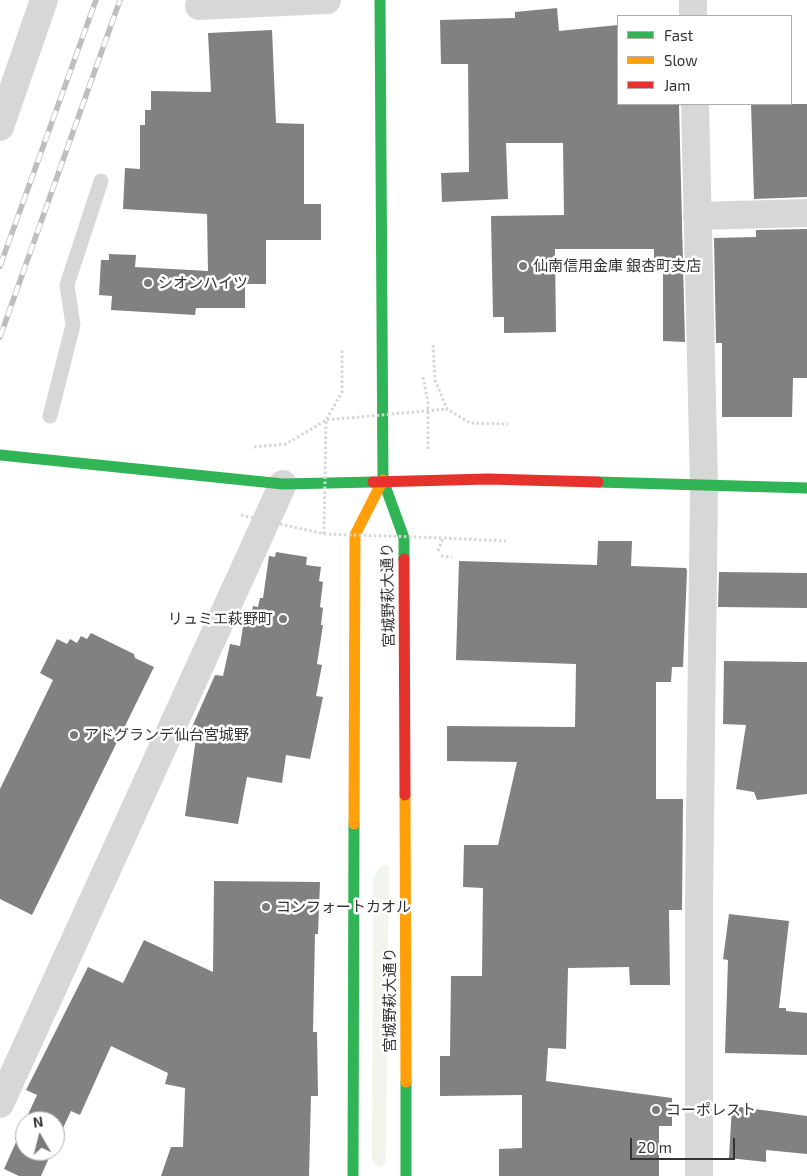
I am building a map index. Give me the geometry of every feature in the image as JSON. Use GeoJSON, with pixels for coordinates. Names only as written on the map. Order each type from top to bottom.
{"type":"FeatureCollection","features":[{"type":"Feature","properties":{"kind":"street"},"geometry":{"type":"LineString","coordinates":[[0,127],[44,0]]}},
{"type":"Feature","properties":{"kind":"street"},"geometry":{"type":"LineString","coordinates":[[199,6],[327,0]]}},
{"type":"Feature","properties":{"kind":"street"},"geometry":{"type":"LineString","coordinates":[[353,1176],[355,535],[383,480],[380,0]]}},
{"type":"Feature","properties":{"kind":"street"},"geometry":{"type":"LineString","coordinates":[[693,0],[693,15]]}},
{"type":"Feature","properties":{"kind":"street"},"geometry":{"type":"LineString","coordinates":[[695,105],[704,486],[699,903],[699,1176]]}},
{"type":"Feature","properties":{"kind":"street"},"geometry":{"type":"LineString","coordinates":[[697,216],[807,213]]}},
{"type":"Feature","properties":{"kind":"street"},"geometry":{"type":"LineString","coordinates":[[0,455],[283,484],[383,480],[488,479],[807,488]]}},
{"type":"Feature","properties":{"kind":"street","name":"宮城野萩大通り"},"geometry":{"type":"LineString","coordinates":[[383,480],[404,538],[406,1176]]}},
{"type":"Feature","properties":{"kind":"street"},"geometry":{"type":"LineString","coordinates":[[0,1104],[283,484]]}},
{"type":"Feature","properties":{"kind":"lane"},"geometry":{"type":"LineString","coordinates":[[50,416],[73,325],[66,285],[101,180]]}},
{"type":"Feature","properties":{"kind":"path"},"geometry":{"type":"LineString","coordinates":[[433,345],[435,380],[447,410]]}},
{"type":"Feature","properties":{"kind":"path"},"geometry":{"type":"LineString","coordinates":[[324,534],[326,420],[342,392],[342,349]]}},
{"type":"Feature","properties":{"kind":"path"},"geometry":{"type":"LineString","coordinates":[[251,447],[286,444],[326,420],[447,410],[470,423],[508,424]]}},
{"type":"Feature","properties":{"kind":"path"},"geometry":{"type":"LineString","coordinates":[[240,515],[324,534],[506,541]]}},
{"type":"Feature","properties":{"kind":"path"},"geometry":{"type":"LineString","coordinates":[[440,556],[452,557]]}},
{"type":"Feature","properties":{"kind":"shaded area"},"geometry":{"type":"Polygon","coordinates":[[[381,865],[389,865],[386,1161],[382,1166],[378,1167],[372,1160],[373,880],[381,865]]]}},
{"type":"Feature","properties":{"kind":"building"},"geometry":{"type":"Polygon","coordinates":[[[557,8],[559,31],[617,25],[617,105],[679,105],[685,342],[663,341],[663,262],[654,262],[654,249],[555,249],[556,332],[504,333],[504,317],[493,317],[491,216],[564,215],[563,143],[506,143],[508,199],[442,202],[441,173],[469,172],[468,64],[441,64],[440,20],[515,18],[515,12],[557,8]]]}},
{"type":"Feature","properties":{"kind":"building"},"geometry":{"type":"Polygon","coordinates":[[[272,30],[276,123],[304,124],[304,204],[321,204],[321,240],[266,240],[266,284],[245,284],[245,308],[196,308],[195,315],[111,310],[112,296],[99,295],[101,260],[109,260],[109,254],[136,255],[135,267],[208,271],[207,214],[123,209],[125,168],[140,169],[140,125],[145,125],[145,110],[151,110],[151,91],[211,92],[208,33],[272,30]]]}},
{"type":"Feature","properties":{"kind":"building"},"geometry":{"type":"Polygon","coordinates":[[[807,104],[807,197],[754,199],[751,105],[807,104]]]}},
{"type":"Feature","properties":{"kind":"building"},"geometry":{"type":"Polygon","coordinates":[[[807,229],[807,378],[793,378],[792,417],[722,417],[722,343],[716,343],[714,238],[756,237],[756,230],[807,229]]]}},
{"type":"Feature","properties":{"kind":"building"},"geometry":{"type":"Polygon","coordinates":[[[598,541],[632,541],[631,566],[686,568],[687,571],[683,667],[672,667],[671,682],[656,682],[656,799],[683,799],[682,910],[669,910],[670,985],[630,985],[629,967],[568,968],[566,1049],[548,1048],[546,1081],[672,1098],[672,1126],[659,1126],[659,1176],[499,1176],[499,1149],[522,1148],[522,1095],[440,1096],[440,1056],[450,1056],[451,976],[482,976],[483,888],[463,887],[464,845],[498,845],[517,762],[447,761],[447,726],[575,727],[576,664],[456,660],[459,561],[597,565],[598,541]]]}},
{"type":"Feature","properties":{"kind":"building"},"geometry":{"type":"Polygon","coordinates":[[[276,552],[307,557],[306,565],[321,567],[319,581],[323,582],[320,607],[323,608],[321,625],[323,625],[317,664],[322,665],[316,696],[323,697],[310,759],[286,755],[282,783],[247,777],[238,824],[185,816],[196,738],[188,736],[215,675],[223,676],[230,644],[240,646],[245,613],[251,614],[253,606],[258,607],[260,598],[263,598],[269,556],[275,557],[276,552]]]}},
{"type":"Feature","properties":{"kind":"building"},"geometry":{"type":"Polygon","coordinates":[[[719,572],[807,573],[807,608],[718,607],[719,572]]]}},
{"type":"Feature","properties":{"kind":"building","name":"アドグランデ仙台宮城野"},"geometry":{"type":"Polygon","coordinates":[[[91,633],[134,654],[135,658],[154,667],[32,915],[0,899],[0,789],[53,680],[40,673],[57,639],[67,644],[70,639],[77,643],[81,636],[87,639],[91,633]]]}},
{"type":"Feature","properties":{"kind":"building"},"geometry":{"type":"Polygon","coordinates":[[[724,661],[807,662],[807,794],[757,800],[754,792],[736,789],[746,725],[723,724],[724,661]]]}},
{"type":"Feature","properties":{"kind":"building"},"geometry":{"type":"Polygon","coordinates":[[[214,881],[320,882],[318,934],[315,934],[313,1032],[317,1032],[318,1096],[311,1096],[309,1176],[161,1176],[171,1147],[183,1147],[185,1088],[165,1084],[168,1073],[111,1046],[80,1115],[71,1111],[65,1124],[65,1111],[30,1111],[37,1095],[26,1090],[88,967],[123,983],[144,940],[213,972],[214,881]]]}},
{"type":"Feature","properties":{"kind":"building"},"geometry":{"type":"Polygon","coordinates":[[[729,914],[789,921],[779,1008],[786,1008],[786,1011],[807,1013],[807,1055],[725,1053],[728,960],[723,959],[729,914]]]}},
{"type":"Feature","properties":{"kind":"building"},"geometry":{"type":"Polygon","coordinates":[[[732,1106],[807,1116],[807,1154],[766,1150],[766,1162],[729,1158],[732,1106]]]}},
{"type":"Feature","properties":{"kind":"building"},"geometry":{"type":"Polygon","coordinates":[[[15,1144],[15,1161],[48,1161],[41,1176],[19,1176],[4,1169],[15,1144]]]}},
{"type":"Feature","properties":{"kind":"railway"},"geometry":{"type":"LineString","coordinates":[[0,266],[96,0]]}},
{"type":"Feature","properties":{"kind":"railway"},"geometry":{"type":"LineString","coordinates":[[0,337],[120,0]]}},
{"type":"Feature","properties":{"kind":"traffic: fast"},"geometry":{"type":"LineString","coordinates":[[380,0],[383,480],[404,538],[404,559]]}},
{"type":"Feature","properties":{"kind":"traffic: fast"},"geometry":{"type":"LineString","coordinates":[[0,455],[283,484],[373,482]]}},
{"type":"Feature","properties":{"kind":"traffic: fast"},"geometry":{"type":"LineString","coordinates":[[598,482],[807,488]]}},
{"type":"Feature","properties":{"kind":"traffic: fast"},"geometry":{"type":"LineString","coordinates":[[353,1176],[354,824]]}},
{"type":"Feature","properties":{"kind":"traffic: fast"},"geometry":{"type":"LineString","coordinates":[[406,1082],[406,1176]]}},
{"type":"Feature","properties":{"kind":"traffic: slow"},"geometry":{"type":"LineString","coordinates":[[354,824],[355,535],[383,480]]}},
{"type":"Feature","properties":{"kind":"traffic: slow"},"geometry":{"type":"LineString","coordinates":[[405,795],[406,1082]]}},
{"type":"Feature","properties":{"kind":"traffic: jam"},"geometry":{"type":"LineString","coordinates":[[373,482],[488,479],[598,482]]}},
{"type":"Feature","properties":{"kind":"traffic: jam"},"geometry":{"type":"LineString","coordinates":[[404,559],[405,795]]}},
{"type":"Feature","properties":{"kind":"place","name":"仙南信用金庫 銀杏町支店"},"geometry":{"type":"Point","coordinates":[523,266]}},
{"type":"Feature","properties":{"kind":"place","name":"シオンハイツ"},"geometry":{"type":"Point","coordinates":[148,283]}},
{"type":"Feature","properties":{"kind":"place","name":"リュミエ萩野町"},"geometry":{"type":"Point","coordinates":[283,619]}},
{"type":"Feature","properties":{"kind":"place","name":"アドグランデ仙台宮城野"},"geometry":{"type":"Point","coordinates":[74,735]}},
{"type":"Feature","properties":{"kind":"place","name":"コンフォートカオル"},"geometry":{"type":"Point","coordinates":[266,907]}},
{"type":"Feature","properties":{"kind":"place","name":"コーポレスト"},"geometry":{"type":"Point","coordinates":[656,1110]}}]}
